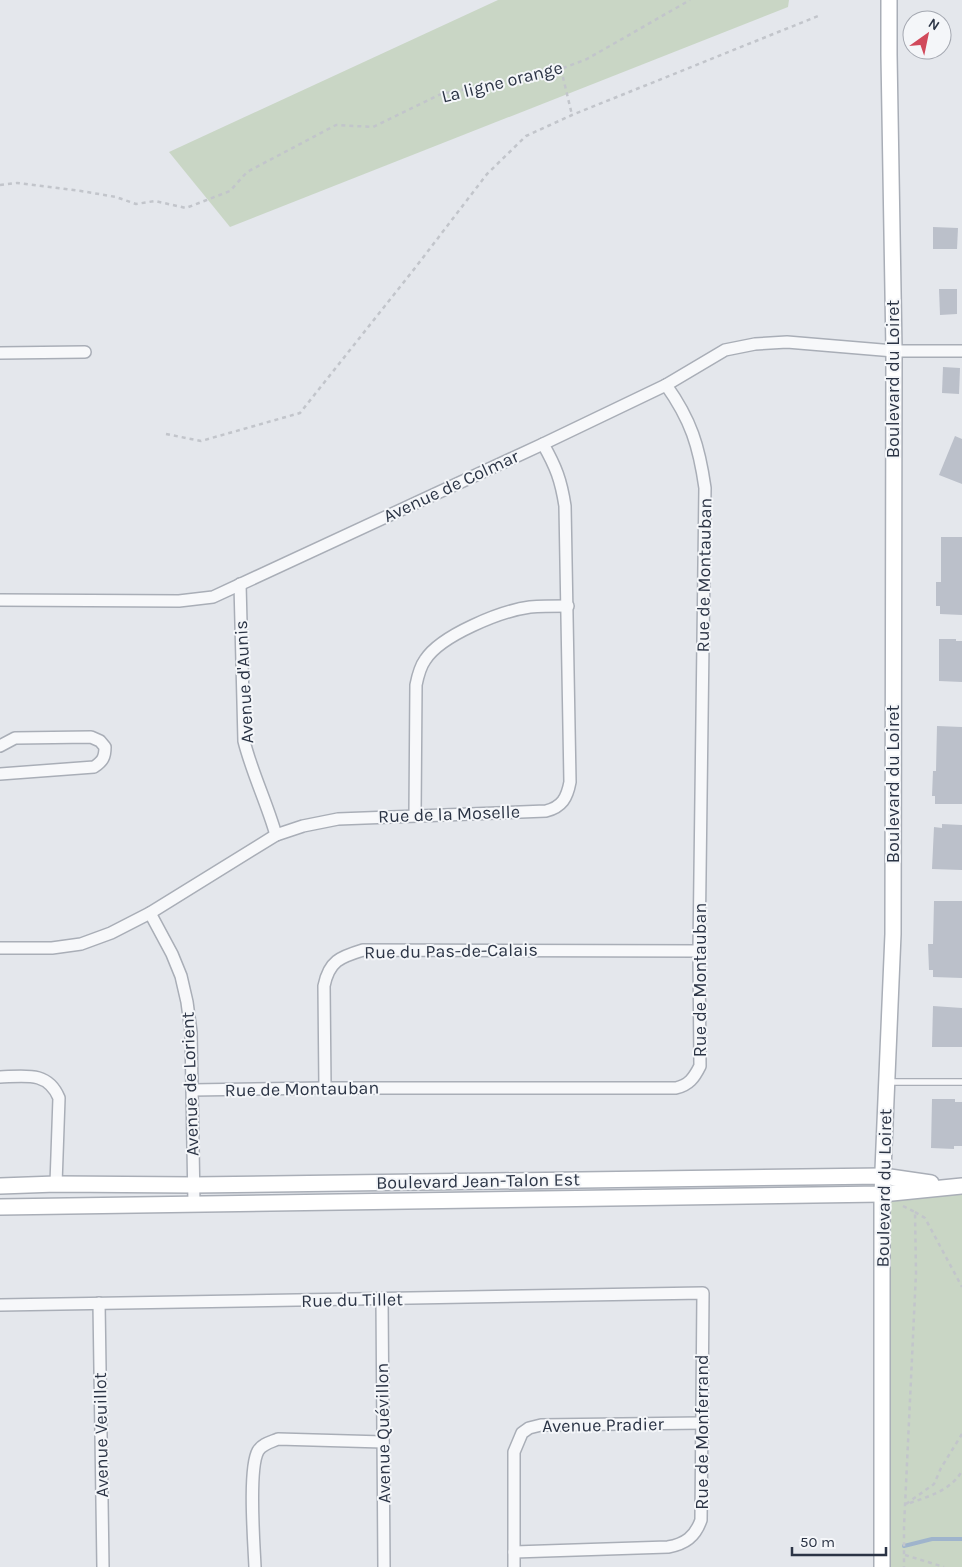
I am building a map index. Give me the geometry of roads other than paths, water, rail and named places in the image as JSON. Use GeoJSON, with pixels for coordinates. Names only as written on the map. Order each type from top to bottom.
{"type":"FeatureCollection","features":[{"type":"Feature","properties":{"kind":"street","name":"Boulevard du Loiret"},"geometry":{"type":"LineString","coordinates":[[882,1567],[882,1194],[893,934],[894,352],[888,54],[889,0]]}},
{"type":"Feature","properties":{"kind":"street","name":"Avenue de Colmar"},"geometry":{"type":"LineString","coordinates":[[0,600],[179,601],[213,597],[543,444],[666,384],[725,350],[755,344],[787,342],[894,352],[962,351]]}},
{"type":"Feature","properties":{"kind":"street"},"geometry":{"type":"LineString","coordinates":[[0,353],[85,352]]}},
{"type":"Feature","properties":{"kind":"street","name":"Rue de Montauban"},"geometry":{"type":"LineString","coordinates":[[192,1090],[676,1088],[686,1086],[695,1077],[700,1066],[699,951],[705,488],[701,458],[690,425],[681,406],[666,384]]}},
{"type":"Feature","properties":{"kind":"street","name":"Rue de la Moselle"},"geometry":{"type":"LineString","coordinates":[[0,948],[52,948],[81,944],[111,933],[150,913],[276,835],[303,826],[338,819],[546,811],[562,804],[568,794],[570,782],[565,506],[562,483],[555,465],[543,444]]}},
{"type":"Feature","properties":{"kind":"street","name":"Avenue d'Aunis"},"geometry":{"type":"LineString","coordinates":[[240,584],[244,741],[270,812],[276,835]]}},
{"type":"Feature","properties":{"kind":"street"},"geometry":{"type":"LineString","coordinates":[[415,815],[416,684],[419,670],[426,658],[436,648],[465,630],[500,615],[529,607],[568,606]]}},
{"type":"Feature","properties":{"kind":"street"},"geometry":{"type":"LineString","coordinates":[[0,746],[14,738],[91,738],[100,741],[105,747],[105,756],[94,767],[0,774]]}},
{"type":"Feature","properties":{"kind":"street","name":"Avenue de Lorient"},"geometry":{"type":"LineString","coordinates":[[150,913],[172,954],[183,985],[191,1032],[194,1204]]}},
{"type":"Feature","properties":{"kind":"street","name":"Rue du Pas-de-Calais"},"geometry":{"type":"LineString","coordinates":[[325,1088],[324,986],[327,972],[334,963],[344,956],[363,950],[699,951]]}},
{"type":"Feature","properties":{"kind":"street"},"geometry":{"type":"LineString","coordinates":[[0,1077],[32,1076],[50,1083],[56,1089],[59,1098],[56,1184]]}},
{"type":"Feature","properties":{"kind":"street","name":"Boulevard Jean-Talon Est"},"geometry":{"type":"LineString","coordinates":[[0,1186],[883,1176],[958,1186]]}},
{"type":"Feature","properties":{"kind":"street","name":"Boulevard Jean-Talon Est"},"geometry":{"type":"LineString","coordinates":[[0,1207],[882,1194],[958,1186]]}},
{"type":"Feature","properties":{"kind":"street","name":"Rue du Tillet"},"geometry":{"type":"LineString","coordinates":[[0,1305],[703,1293]]}},
{"type":"Feature","properties":{"kind":"street","name":"Rue de Monferrand"},"geometry":{"type":"LineString","coordinates":[[514,1552],[668,1547],[680,1545],[688,1541],[698,1529],[701,1520],[703,1293]]}},
{"type":"Feature","properties":{"kind":"street","name":"Avenue Quévillon"},"geometry":{"type":"LineString","coordinates":[[382,1299],[384,1567]]}},
{"type":"Feature","properties":{"kind":"street","name":"Avenue Veuillot"},"geometry":{"type":"LineString","coordinates":[[99,1303],[103,1567]]}},
{"type":"Feature","properties":{"kind":"street","name":"Avenue Pradier"},"geometry":{"type":"LineString","coordinates":[[514,1567],[514,1452],[522,1433],[529,1428],[541,1425],[702,1423]]}},
{"type":"Feature","properties":{"kind":"street"},"geometry":{"type":"LineString","coordinates":[[255,1567],[253,1469],[259,1449],[267,1443],[278,1439],[383,1442]]}},
{"type":"Feature","properties":{"kind":"lane"},"geometry":{"type":"LineString","coordinates":[[887,1082],[962,1082]]}},
{"type":"Feature","properties":{"kind":"waterway"},"geometry":{"type":"LineString","coordinates":[[904,1546],[932,1539],[962,1539]]}}]}
